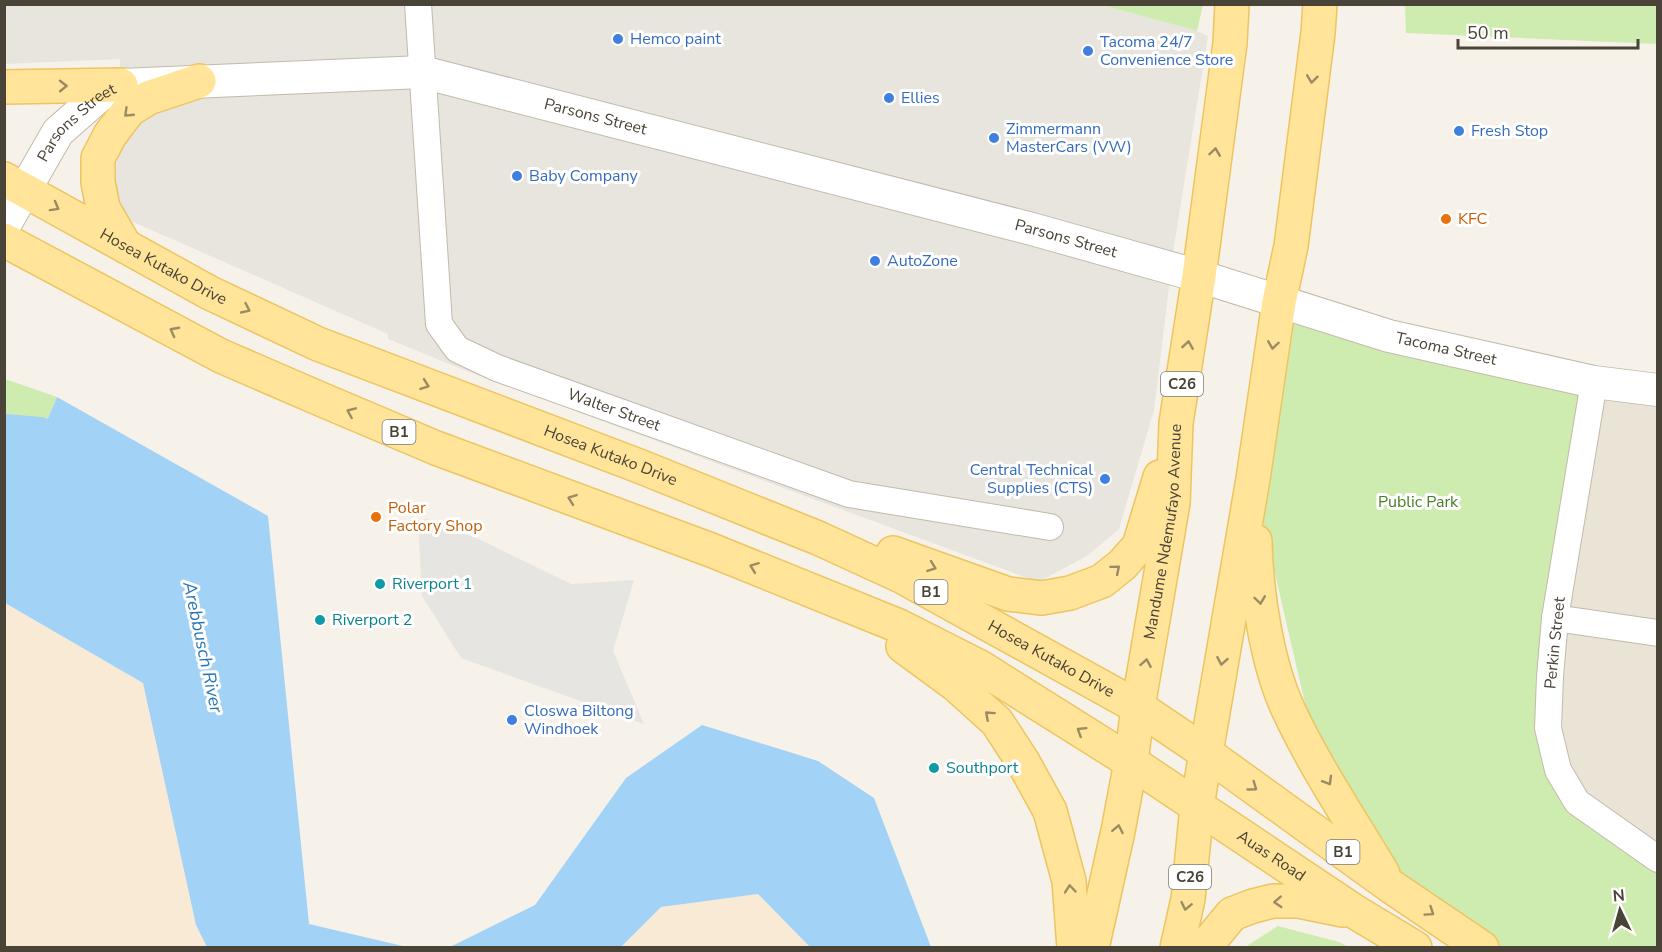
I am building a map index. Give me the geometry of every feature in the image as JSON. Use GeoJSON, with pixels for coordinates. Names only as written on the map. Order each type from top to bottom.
{"type":"FeatureCollection","features":[{"type":"Feature","properties":{"kind":"main road","name":"Mandume Ndemufayo Avenue"},"geometry":{"type":"LineString","coordinates":[[1092,948],[1131,762],[1138,707],[1173,503],[1176,423],[1199,276],[1230,43],[1232,4]]}},
{"type":"Feature","properties":{"kind":"main road","name":"C26"},"geometry":{"type":"LineString","coordinates":[[1177,948],[1188,899],[1197,806],[1253,479],[1279,302],[1291,246],[1320,4]]}},
{"type":"Feature","properties":{"kind":"main road"},"geometry":{"type":"LineString","coordinates":[[125,246],[103,208],[98,182],[98,158],[110,135],[129,110],[148,98],[199,81]]}},
{"type":"Feature","properties":{"kind":"main road"},"geometry":{"type":"LineString","coordinates":[[4,87],[121,85]]}},
{"type":"Feature","properties":{"kind":"main road","name":"Hosea Kutako Drive"},"geometry":{"type":"LineString","coordinates":[[14,184],[210,292],[318,344],[639,466],[818,538],[903,577],[1138,707],[1206,753]]}},
{"type":"Feature","properties":{"kind":"main road","name":"B1"},"geometry":{"type":"LineString","coordinates":[[4,240],[221,356],[318,398],[436,448],[809,589],[899,626],[980,667],[1131,762]]}},
{"type":"Feature","properties":{"kind":"main road"},"geometry":{"type":"LineString","coordinates":[[639,466],[1008,594],[1042,598],[1070,593],[1102,580],[1122,565],[1139,546],[1176,423]]}},
{"type":"Feature","properties":{"kind":"main road"},"geometry":{"type":"LineString","coordinates":[[1253,479],[1255,567],[1263,624],[1274,668],[1288,709],[1389,885]]}},
{"type":"Feature","properties":{"kind":"main road"},"geometry":{"type":"LineString","coordinates":[[809,589],[892,638],[956,685],[997,722],[1023,762],[1050,811],[1069,881],[1074,948]]}},
{"type":"Feature","properties":{"kind":"main road","name":"B1"},"geometry":{"type":"LineString","coordinates":[[1206,753],[1389,885],[1482,948]]}},
{"type":"Feature","properties":{"kind":"main road","name":"Auas Road"},"geometry":{"type":"LineString","coordinates":[[1131,762],[1357,913],[1415,948]]}},
{"type":"Feature","properties":{"kind":"main road"},"geometry":{"type":"LineString","coordinates":[[1204,948],[1232,914],[1273,901],[1299,901],[1357,913]]}},
{"type":"Feature","properties":{"kind":"street","name":"Walter Street"},"geometry":{"type":"LineString","coordinates":[[418,4],[439,324],[457,349],[497,368],[849,494],[1050,527]]}},
{"type":"Feature","properties":{"kind":"street","name":"Parsons Street"},"geometry":{"type":"LineString","coordinates":[[4,226],[14,184],[58,132],[99,96],[121,85],[422,72],[1032,229],[1239,289]]}},
{"type":"Feature","properties":{"kind":"street","name":"Tacoma Street"},"geometry":{"type":"LineString","coordinates":[[1239,289],[1389,336],[1594,382],[1658,390]]}},
{"type":"Feature","properties":{"kind":"street","name":"Perkin Street"},"geometry":{"type":"LineString","coordinates":[[1594,382],[1555,618],[1548,728],[1558,770],[1576,802],[1658,859]]}},
{"type":"Feature","properties":{"kind":"street"},"geometry":{"type":"LineString","coordinates":[[1555,618],[1658,633]]}},
{"type":"Feature","properties":{"kind":"shaded area"},"geometry":{"type":"Polygon","coordinates":[[[1077,4],[1106,6],[1208,36],[1174,246],[1154,410],[1119,529],[1087,556],[1038,582],[464,370],[388,339],[388,334],[115,214],[120,59],[5,64],[4,5],[1077,4]]]}},
{"type":"Feature","properties":{"kind":"shaded area"},"geometry":{"type":"Polygon","coordinates":[[[1594,382],[1657,390],[1657,859],[1558,770],[1555,618],[1594,382]]]}},
{"type":"Feature","properties":{"kind":"shaded area"},"geometry":{"type":"Polygon","coordinates":[[[427,519],[483,541],[571,584],[634,580],[613,651],[644,724],[461,658],[422,596],[418,521],[427,519]]]}},
{"type":"Feature","properties":{"kind":"shaded area"},"geometry":{"type":"Polygon","coordinates":[[[4,603],[143,683],[196,925],[207,947],[5,947],[4,603]]]}},
{"type":"Feature","properties":{"kind":"shaded area"},"geometry":{"type":"Polygon","coordinates":[[[758,894],[810,947],[621,948],[661,907],[758,894]]]}},
{"type":"Feature","properties":{"kind":"green space"},"geometry":{"type":"Polygon","coordinates":[[[1077,5],[1203,5],[1197,31],[1106,6],[1077,5]]]}},
{"type":"Feature","properties":{"kind":"green space"},"geometry":{"type":"Polygon","coordinates":[[[1405,5],[1657,5],[1657,44],[1406,33],[1405,5]]]}},
{"type":"Feature","properties":{"kind":"green space","name":"Public Park"},"geometry":{"type":"Polygon","coordinates":[[[1279,302],[1594,382],[1555,618],[1558,770],[1657,859],[1657,947],[1483,947],[1389,885],[1307,712],[1253,479],[1279,302]]]}},
{"type":"Feature","properties":{"kind":"green space"},"geometry":{"type":"Polygon","coordinates":[[[5,379],[57,397],[39,439],[5,436],[5,379]]]}},
{"type":"Feature","properties":{"kind":"green space"},"geometry":{"type":"Polygon","coordinates":[[[1278,926],[1339,942],[1349,947],[1245,947],[1278,926]]]}},
{"type":"Feature","properties":{"kind":"water"},"geometry":{"type":"Polygon","coordinates":[[[57,397],[268,516],[309,924],[407,947],[207,947],[196,925],[143,683],[5,603],[5,436],[39,439],[57,397]]]}},
{"type":"Feature","properties":{"kind":"water"},"geometry":{"type":"Polygon","coordinates":[[[702,725],[818,761],[874,798],[931,947],[810,947],[758,894],[661,907],[621,947],[450,947],[535,905],[626,778],[702,725]]]}},
{"type":"Feature","properties":{"kind":"waterway","name":"Arebbusch River"},"geometry":{"type":"LineString","coordinates":[[4,436],[39,439],[82,478]]}},
{"type":"Feature","properties":{"kind":"place","name":"Hemco paint"},"geometry":{"type":"Point","coordinates":[618,39]}},
{"type":"Feature","properties":{"kind":"place","name":"Tacoma 24/7 Convenience Store"},"geometry":{"type":"Point","coordinates":[1088,51]}},
{"type":"Feature","properties":{"kind":"place","name":"Ellies"},"geometry":{"type":"Point","coordinates":[889,98]}},
{"type":"Feature","properties":{"kind":"place","name":"Fresh Stop"},"geometry":{"type":"Point","coordinates":[1459,131]}},
{"type":"Feature","properties":{"kind":"place","name":"Zimmermann MasterCars (VW)"},"geometry":{"type":"Point","coordinates":[994,138]}},
{"type":"Feature","properties":{"kind":"place","name":"Baby Company"},"geometry":{"type":"Point","coordinates":[517,176]}},
{"type":"Feature","properties":{"kind":"place","name":"KFC"},"geometry":{"type":"Point","coordinates":[1446,219]}},
{"type":"Feature","properties":{"kind":"place","name":"AutoZone"},"geometry":{"type":"Point","coordinates":[875,261]}},
{"type":"Feature","properties":{"kind":"place","name":"Central Technical Supplies (CTS)"},"geometry":{"type":"Point","coordinates":[1105,479]}},
{"type":"Feature","properties":{"kind":"place","name":"Polar Factory Shop"},"geometry":{"type":"Point","coordinates":[376,517]}},
{"type":"Feature","properties":{"kind":"place","name":"Riverport 1"},"geometry":{"type":"Point","coordinates":[380,584]}},
{"type":"Feature","properties":{"kind":"place","name":"Riverport 2"},"geometry":{"type":"Point","coordinates":[320,620]}},
{"type":"Feature","properties":{"kind":"place","name":"Closwa Biltong Windhoek"},"geometry":{"type":"Point","coordinates":[512,720]}},
{"type":"Feature","properties":{"kind":"place","name":"Southport"},"geometry":{"type":"Point","coordinates":[934,768]}}]}
